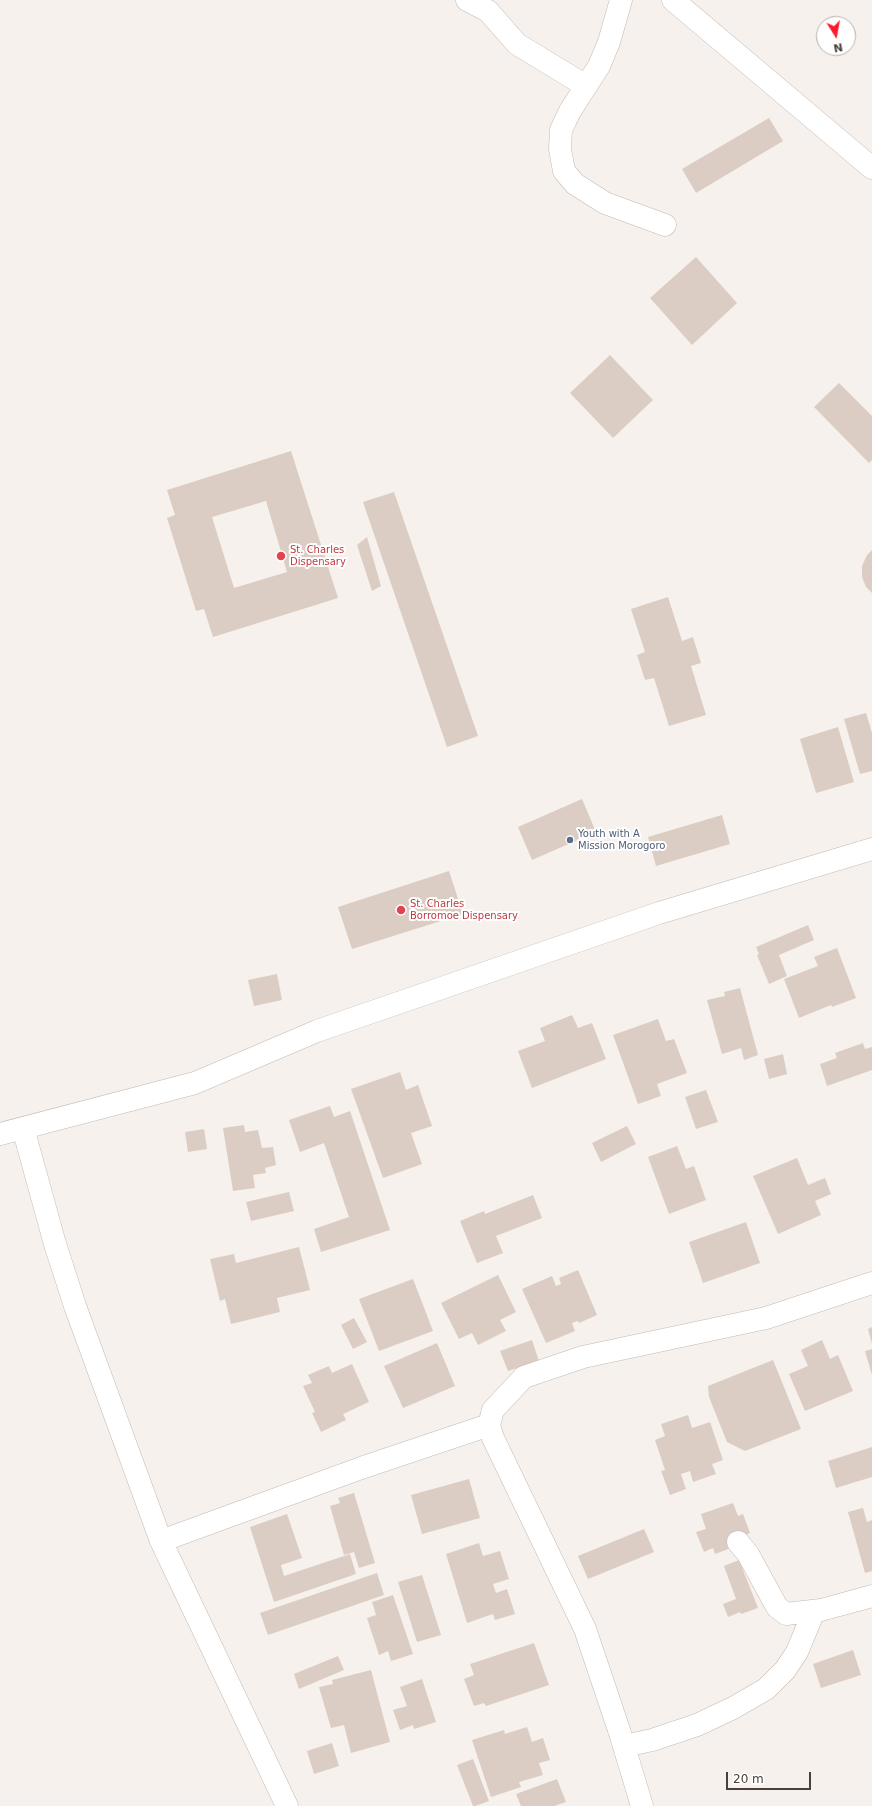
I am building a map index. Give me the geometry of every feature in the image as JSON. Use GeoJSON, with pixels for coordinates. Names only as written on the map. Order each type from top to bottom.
{"type":"FeatureCollection","features":[{"type":"Feature","properties":{"kind":"street"},"geometry":{"type":"LineString","coordinates":[[467,0],[488,11],[517,44],[586,86]]}},
{"type":"Feature","properties":{"kind":"street"},"geometry":{"type":"LineString","coordinates":[[621,0],[609,42],[599,66],[570,111],[561,130],[560,149],[564,171],[576,184],[605,203],[665,225]]}},
{"type":"Feature","properties":{"kind":"street"},"geometry":{"type":"LineString","coordinates":[[673,0],[872,168]]}},
{"type":"Feature","properties":{"kind":"street"},"geometry":{"type":"LineString","coordinates":[[0,1134],[195,1083],[324,1028],[659,913],[872,849]]}},
{"type":"Feature","properties":{"kind":"street"},"geometry":{"type":"LineString","coordinates":[[23,1128],[55,1244],[75,1306],[161,1541],[287,1806]]}},
{"type":"Feature","properties":{"kind":"street"},"geometry":{"type":"LineString","coordinates":[[642,1806],[624,1746],[585,1629],[532,1521],[489,1425],[493,1410],[524,1377],[583,1357],[766,1318],[872,1283]]}},
{"type":"Feature","properties":{"kind":"street"},"geometry":{"type":"LineString","coordinates":[[161,1541],[364,1467],[489,1425]]}},
{"type":"Feature","properties":{"kind":"street"},"geometry":{"type":"LineString","coordinates":[[738,1542],[748,1554],[765,1587],[781,1612],[793,1614],[814,1611],[872,1596]]}},
{"type":"Feature","properties":{"kind":"street"},"geometry":{"type":"LineString","coordinates":[[624,1746],[658,1738],[696,1725],[733,1708],[766,1689],[785,1670],[797,1652],[814,1611]]}},
{"type":"Feature","properties":{"kind":"building"},"geometry":{"type":"Polygon","coordinates":[[[769,118],[783,141],[696,193],[682,169],[769,118]]]}},
{"type":"Feature","properties":{"kind":"building"},"geometry":{"type":"Polygon","coordinates":[[[696,257],[737,303],[692,345],[650,298],[696,257]]]}},
{"type":"Feature","properties":{"kind":"building"},"geometry":{"type":"Polygon","coordinates":[[[610,355],[653,400],[613,438],[570,393],[610,355]]]}},
{"type":"Feature","properties":{"kind":"building"},"geometry":{"type":"Polygon","coordinates":[[[839,383],[872,416],[872,460],[869,463],[814,407],[839,383]]]}},
{"type":"Feature","properties":{"kind":"building"},"geometry":{"type":"Polygon","coordinates":[[[291,451],[338,598],[213,637],[204,609],[196,611],[167,518],[175,515],[167,490],[291,451]],[[266,501],[212,517],[234,588],[287,572],[266,501]]]}},
{"type":"Feature","properties":{"kind":"building"},"geometry":{"type":"Polygon","coordinates":[[[394,492],[478,736],[447,747],[363,502],[394,492]]]}},
{"type":"Feature","properties":{"kind":"building"},"geometry":{"type":"Polygon","coordinates":[[[367,537],[381,586],[372,591],[357,545],[367,537]]]}},
{"type":"Feature","properties":{"kind":"building"},"geometry":{"type":"Polygon","coordinates":[[[872,550],[872,593],[866,587],[862,577],[862,566],[867,555],[872,550]]]}},
{"type":"Feature","properties":{"kind":"building"},"geometry":{"type":"Polygon","coordinates":[[[668,597],[682,641],[693,637],[701,663],[691,666],[706,715],[669,726],[654,678],[645,680],[637,655],[645,652],[631,609],[668,597]]]}},
{"type":"Feature","properties":{"kind":"building"},"geometry":{"type":"Polygon","coordinates":[[[866,713],[872,733],[872,771],[860,774],[844,719],[866,713]]]}},
{"type":"Feature","properties":{"kind":"building"},"geometry":{"type":"Polygon","coordinates":[[[838,727],[854,782],[816,793],[800,739],[838,727]]]}},
{"type":"Feature","properties":{"kind":"building"},"geometry":{"type":"Polygon","coordinates":[[[582,799],[596,832],[532,860],[518,827],[582,799]]]}},
{"type":"Feature","properties":{"kind":"building"},"geometry":{"type":"Polygon","coordinates":[[[722,815],[730,844],[656,866],[648,837],[722,815]]]}},
{"type":"Feature","properties":{"kind":"building","name":"St. Charles Borromoe Dispensary"},"geometry":{"type":"Polygon","coordinates":[[[449,871],[463,914],[352,949],[338,907],[449,871]]]}},
{"type":"Feature","properties":{"kind":"building"},"geometry":{"type":"Polygon","coordinates":[[[808,925],[814,940],[779,955],[787,976],[769,984],[757,955],[759,954],[756,947],[808,925]]]}},
{"type":"Feature","properties":{"kind":"building"},"geometry":{"type":"Polygon","coordinates":[[[837,948],[856,998],[832,1007],[831,1005],[799,1018],[784,979],[818,966],[814,957],[837,948]]]}},
{"type":"Feature","properties":{"kind":"building"},"geometry":{"type":"Polygon","coordinates":[[[277,974],[282,1000],[254,1006],[248,980],[277,974]]]}},
{"type":"Feature","properties":{"kind":"building"},"geometry":{"type":"Polygon","coordinates":[[[740,988],[758,1055],[744,1060],[741,1048],[722,1054],[707,1000],[725,996],[724,992],[740,988]]]}},
{"type":"Feature","properties":{"kind":"building"},"geometry":{"type":"Polygon","coordinates":[[[572,1015],[578,1028],[592,1023],[606,1059],[532,1088],[518,1051],[545,1041],[540,1028],[572,1015]]]}},
{"type":"Feature","properties":{"kind":"building"},"geometry":{"type":"Polygon","coordinates":[[[658,1019],[666,1041],[674,1039],[687,1073],[657,1084],[661,1096],[638,1104],[613,1035],[658,1019]]]}},
{"type":"Feature","properties":{"kind":"building"},"geometry":{"type":"Polygon","coordinates":[[[863,1043],[865,1049],[872,1047],[872,1070],[827,1086],[820,1064],[837,1058],[835,1053],[863,1043]]]}},
{"type":"Feature","properties":{"kind":"building"},"geometry":{"type":"Polygon","coordinates":[[[783,1054],[787,1074],[769,1079],[764,1059],[783,1054]]]}},
{"type":"Feature","properties":{"kind":"building"},"geometry":{"type":"Polygon","coordinates":[[[400,1072],[406,1090],[418,1085],[432,1126],[411,1133],[422,1164],[383,1178],[351,1089],[400,1072]]]}},
{"type":"Feature","properties":{"kind":"building"},"geometry":{"type":"Polygon","coordinates":[[[706,1090],[718,1122],[696,1129],[685,1097],[706,1090]]]}},
{"type":"Feature","properties":{"kind":"building"},"geometry":{"type":"Polygon","coordinates":[[[330,1106],[334,1117],[350,1111],[390,1230],[321,1252],[314,1229],[349,1217],[324,1143],[300,1152],[289,1120],[330,1106]]]}},
{"type":"Feature","properties":{"kind":"building"},"geometry":{"type":"Polygon","coordinates":[[[244,1125],[245,1132],[258,1130],[262,1148],[273,1147],[276,1165],[265,1168],[266,1173],[253,1175],[255,1188],[233,1191],[223,1128],[244,1125]]]}},
{"type":"Feature","properties":{"kind":"building"},"geometry":{"type":"Polygon","coordinates":[[[627,1126],[636,1144],[601,1162],[592,1143],[627,1126]]]}},
{"type":"Feature","properties":{"kind":"building"},"geometry":{"type":"Polygon","coordinates":[[[204,1129],[207,1149],[188,1152],[185,1132],[204,1129]]]}},
{"type":"Feature","properties":{"kind":"building"},"geometry":{"type":"Polygon","coordinates":[[[677,1146],[686,1169],[694,1166],[706,1200],[669,1214],[648,1157],[677,1146]]]}},
{"type":"Feature","properties":{"kind":"building"},"geometry":{"type":"Polygon","coordinates":[[[797,1158],[808,1185],[825,1178],[831,1194],[815,1201],[821,1215],[778,1234],[753,1176],[797,1158]]]}},
{"type":"Feature","properties":{"kind":"building"},"geometry":{"type":"Polygon","coordinates":[[[289,1192],[294,1211],[251,1221],[246,1202],[289,1192]]]}},
{"type":"Feature","properties":{"kind":"building"},"geometry":{"type":"Polygon","coordinates":[[[533,1195],[542,1218],[496,1236],[503,1253],[477,1263],[460,1221],[484,1211],[485,1214],[533,1195]]]}},
{"type":"Feature","properties":{"kind":"building"},"geometry":{"type":"Polygon","coordinates":[[[746,1222],[760,1263],[703,1283],[689,1242],[746,1222]]]}},
{"type":"Feature","properties":{"kind":"building"},"geometry":{"type":"Polygon","coordinates":[[[299,1247],[310,1290],[277,1298],[280,1312],[231,1324],[225,1299],[220,1301],[210,1259],[234,1254],[236,1263],[299,1247]]]}},
{"type":"Feature","properties":{"kind":"building"},"geometry":{"type":"Polygon","coordinates":[[[578,1270],[597,1315],[579,1323],[578,1321],[572,1323],[575,1331],[546,1343],[522,1289],[552,1276],[556,1286],[561,1284],[559,1278],[578,1270]]]}},
{"type":"Feature","properties":{"kind":"building"},"geometry":{"type":"Polygon","coordinates":[[[498,1275],[516,1312],[500,1320],[506,1331],[478,1345],[472,1333],[459,1339],[441,1303],[498,1275]]]}},
{"type":"Feature","properties":{"kind":"building"},"geometry":{"type":"Polygon","coordinates":[[[413,1279],[433,1331],[379,1351],[359,1299],[413,1279]]]}},
{"type":"Feature","properties":{"kind":"building"},"geometry":{"type":"Polygon","coordinates":[[[354,1318],[367,1342],[353,1349],[341,1325],[354,1318]]]}},
{"type":"Feature","properties":{"kind":"building"},"geometry":{"type":"Polygon","coordinates":[[[872,1327],[872,1344],[868,1329],[872,1327]]]}},
{"type":"Feature","properties":{"kind":"building"},"geometry":{"type":"Polygon","coordinates":[[[532,1340],[539,1361],[508,1371],[500,1351],[532,1340]]]}},
{"type":"Feature","properties":{"kind":"building"},"geometry":{"type":"Polygon","coordinates":[[[822,1340],[830,1359],[838,1355],[853,1391],[805,1411],[789,1374],[808,1366],[801,1350],[822,1340]]]}},
{"type":"Feature","properties":{"kind":"building"},"geometry":{"type":"Polygon","coordinates":[[[437,1343],[455,1386],[403,1408],[384,1366],[437,1343]]]}},
{"type":"Feature","properties":{"kind":"building"},"geometry":{"type":"Polygon","coordinates":[[[872,1349],[872,1375],[865,1351],[872,1349]]]}},
{"type":"Feature","properties":{"kind":"building"},"geometry":{"type":"Polygon","coordinates":[[[773,1360],[801,1429],[745,1451],[727,1442],[709,1397],[708,1386],[773,1360]]]}},
{"type":"Feature","properties":{"kind":"building"},"geometry":{"type":"Polygon","coordinates":[[[352,1364],[369,1402],[343,1414],[346,1420],[321,1432],[312,1413],[315,1412],[303,1386],[312,1383],[308,1375],[329,1366],[332,1373],[352,1364]]]}},
{"type":"Feature","properties":{"kind":"building"},"geometry":{"type":"Polygon","coordinates":[[[688,1415],[692,1428],[710,1422],[723,1460],[712,1464],[716,1474],[693,1482],[690,1471],[681,1474],[686,1489],[670,1495],[661,1471],[665,1470],[655,1440],[665,1436],[661,1424],[688,1415]]]}},
{"type":"Feature","properties":{"kind":"building"},"geometry":{"type":"Polygon","coordinates":[[[872,1447],[872,1477],[836,1488],[828,1461],[872,1447]]]}},
{"type":"Feature","properties":{"kind":"building"},"geometry":{"type":"Polygon","coordinates":[[[469,1479],[480,1518],[422,1534],[411,1495],[469,1479]]]}},
{"type":"Feature","properties":{"kind":"building"},"geometry":{"type":"Polygon","coordinates":[[[354,1493],[375,1563],[359,1568],[354,1552],[344,1555],[330,1506],[340,1503],[338,1498],[354,1493]]]}},
{"type":"Feature","properties":{"kind":"building"},"geometry":{"type":"Polygon","coordinates":[[[733,1503],[738,1516],[743,1514],[750,1533],[744,1536],[747,1542],[715,1554],[713,1548],[704,1552],[696,1532],[706,1529],[701,1514],[733,1503]]]}},
{"type":"Feature","properties":{"kind":"building"},"geometry":{"type":"Polygon","coordinates":[[[863,1508],[867,1522],[872,1520],[872,1571],[865,1573],[848,1512],[863,1508]]]}},
{"type":"Feature","properties":{"kind":"building"},"geometry":{"type":"Polygon","coordinates":[[[287,1514],[302,1558],[281,1565],[284,1576],[350,1554],[356,1574],[274,1602],[250,1527],[287,1514]]]}},
{"type":"Feature","properties":{"kind":"building"},"geometry":{"type":"Polygon","coordinates":[[[644,1529],[654,1552],[588,1579],[578,1556],[644,1529]]]}},
{"type":"Feature","properties":{"kind":"building"},"geometry":{"type":"Polygon","coordinates":[[[479,1543],[483,1556],[500,1551],[509,1579],[493,1584],[496,1593],[507,1589],[515,1614],[495,1620],[493,1614],[467,1623],[446,1554],[479,1543]]]}},
{"type":"Feature","properties":{"kind":"building"},"geometry":{"type":"Polygon","coordinates":[[[739,1560],[758,1608],[741,1614],[740,1612],[728,1617],[723,1604],[736,1599],[724,1566],[739,1560]]]}},
{"type":"Feature","properties":{"kind":"building"},"geometry":{"type":"Polygon","coordinates":[[[377,1573],[384,1595],[268,1635],[260,1613],[377,1573]]]}},
{"type":"Feature","properties":{"kind":"building"},"geometry":{"type":"Polygon","coordinates":[[[422,1575],[441,1635],[417,1642],[398,1582],[422,1575]]]}},
{"type":"Feature","properties":{"kind":"building"},"geometry":{"type":"Polygon","coordinates":[[[393,1595],[413,1654],[391,1661],[388,1651],[379,1655],[367,1618],[376,1615],[372,1602],[393,1595]]]}},
{"type":"Feature","properties":{"kind":"building"},"geometry":{"type":"Polygon","coordinates":[[[534,1643],[549,1685],[486,1706],[484,1703],[474,1706],[464,1679],[474,1675],[470,1664],[534,1643]]]}},
{"type":"Feature","properties":{"kind":"building"},"geometry":{"type":"Polygon","coordinates":[[[853,1650],[861,1675],[821,1688],[813,1664],[853,1650]]]}},
{"type":"Feature","properties":{"kind":"building"},"geometry":{"type":"Polygon","coordinates":[[[338,1656],[344,1670],[299,1689],[294,1674],[338,1656]]]}},
{"type":"Feature","properties":{"kind":"building"},"geometry":{"type":"Polygon","coordinates":[[[371,1670],[390,1742],[351,1753],[344,1725],[331,1728],[319,1687],[333,1684],[332,1680],[371,1670]]]}},
{"type":"Feature","properties":{"kind":"building"},"geometry":{"type":"Polygon","coordinates":[[[422,1679],[436,1722],[414,1729],[413,1725],[400,1730],[393,1710],[407,1706],[400,1687],[422,1679]]]}},
{"type":"Feature","properties":{"kind":"building"},"geometry":{"type":"Polygon","coordinates":[[[527,1727],[532,1742],[543,1738],[550,1760],[539,1763],[543,1775],[519,1782],[521,1787],[491,1797],[472,1740],[504,1730],[505,1734],[527,1727]]]}},
{"type":"Feature","properties":{"kind":"building"},"geometry":{"type":"Polygon","coordinates":[[[332,1743],[339,1766],[314,1774],[307,1751],[332,1743]]]}},
{"type":"Feature","properties":{"kind":"building"},"geometry":{"type":"Polygon","coordinates":[[[473,1759],[489,1801],[475,1806],[473,1806],[457,1765],[473,1759]]]}},
{"type":"Feature","properties":{"kind":"building"},"geometry":{"type":"Polygon","coordinates":[[[557,1779],[566,1802],[554,1806],[521,1806],[516,1794],[557,1779]]]}},
{"type":"Feature","properties":{"kind":"place","name":"St. Charles Dispensary"},"geometry":{"type":"Point","coordinates":[281,556]}},
{"type":"Feature","properties":{"kind":"place","name":"Youth with A Mission Morogoro"},"geometry":{"type":"Point","coordinates":[570,840]}},
{"type":"Feature","properties":{"kind":"place","name":"St. Charles Borromoe Dispensary"},"geometry":{"type":"Point","coordinates":[401,910]}}]}
